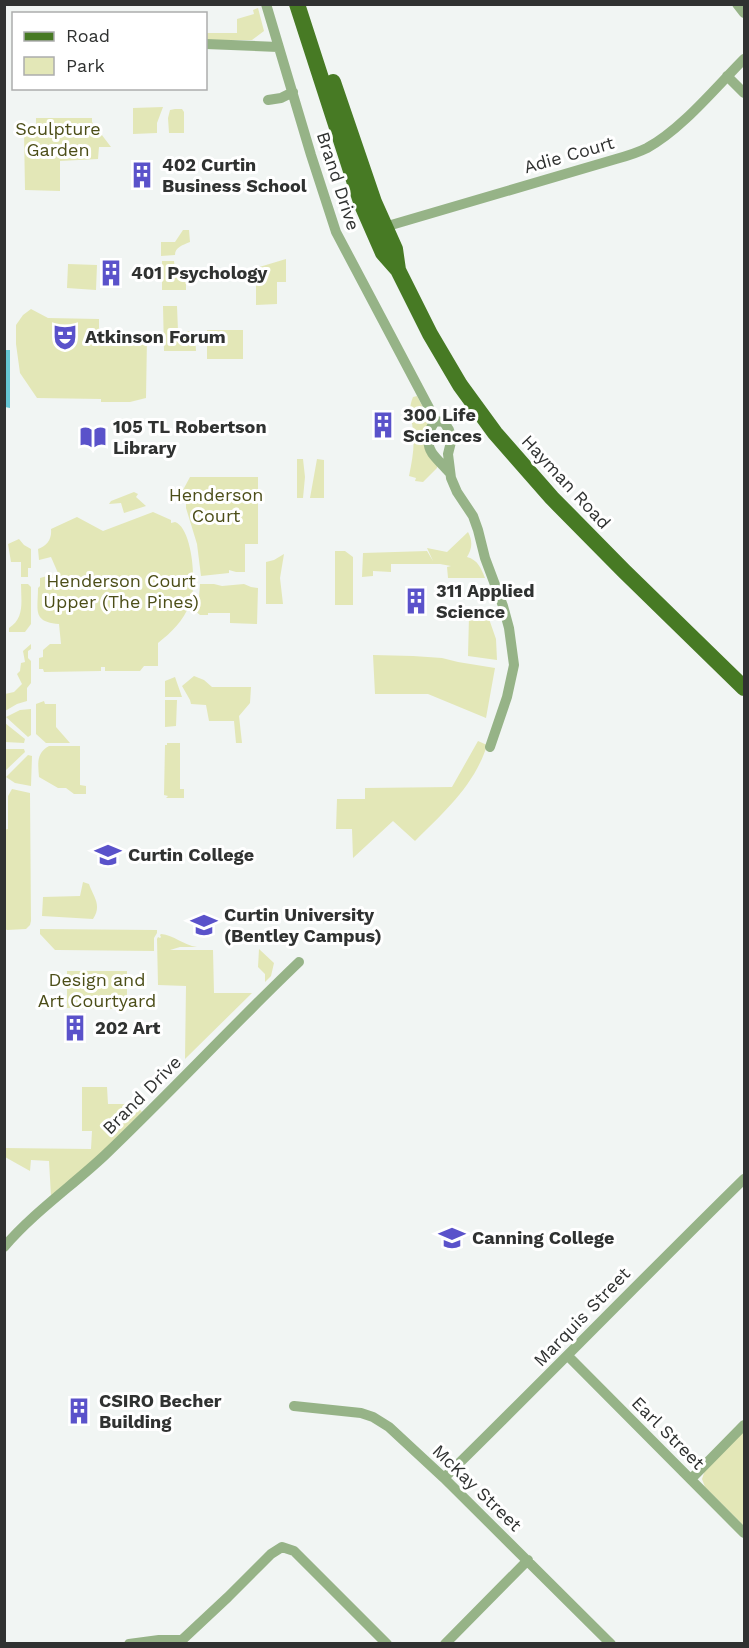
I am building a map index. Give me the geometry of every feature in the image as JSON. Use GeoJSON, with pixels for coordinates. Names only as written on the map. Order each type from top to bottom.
{"type":"FeatureCollection","features":[{"type":"Feature","properties":{"kind":"main road","name":"Hayman Road"},"geometry":{"type":"LineString","coordinates":[[297,4],[362,206],[395,249],[398,270],[430,334],[460,385],[495,432],[552,498],[607,555],[744,688]]}},
{"type":"Feature","properties":{"kind":"main road","name":"Hayman Road"},"geometry":{"type":"LineString","coordinates":[[306,4],[374,202],[379,229]]}},
{"type":"Feature","properties":{"kind":"street","name":"Brand Drive"},"geometry":{"type":"LineString","coordinates":[[266,4],[336,232],[436,421],[444,422],[449,430],[451,442],[448,453],[449,472],[453,485],[476,523],[485,558],[503,606],[509,628],[514,665],[507,697],[490,747]]}},
{"type":"Feature","properties":{"kind":"street"},"geometry":{"type":"LineString","coordinates":[[737,4],[744,13]]}},
{"type":"Feature","properties":{"kind":"street"},"geometry":{"type":"LineString","coordinates":[[207,44],[278,47]]}},
{"type":"Feature","properties":{"kind":"street","name":"Adie Court"},"geometry":{"type":"LineString","coordinates":[[379,229],[616,159],[646,148],[679,124],[744,58]]}},
{"type":"Feature","properties":{"kind":"street"},"geometry":{"type":"LineString","coordinates":[[727,76],[744,93]]}},
{"type":"Feature","properties":{"kind":"street"},"geometry":{"type":"LineString","coordinates":[[268,100],[281,98],[293,92]]}},
{"type":"Feature","properties":{"kind":"street"},"geometry":{"type":"LineString","coordinates":[[436,421],[431,428],[429,439],[431,450],[435,456],[443,458],[448,453]]}},
{"type":"Feature","properties":{"kind":"street","name":"Brand Drive"},"geometry":{"type":"LineString","coordinates":[[435,456],[449,472]]}},
{"type":"Feature","properties":{"kind":"street","name":"Brand Drive"},"geometry":{"type":"LineString","coordinates":[[4,1247],[29,1220],[72,1186],[105,1155],[299,962]]}},
{"type":"Feature","properties":{"kind":"street","name":"Marquis Street"},"geometry":{"type":"LineString","coordinates":[[444,1478],[744,1179]]}},
{"type":"Feature","properties":{"kind":"street","name":"Earl Street"},"geometry":{"type":"LineString","coordinates":[[568,1356],[744,1533]]}},
{"type":"Feature","properties":{"kind":"street","name":"McKay Street"},"geometry":{"type":"LineString","coordinates":[[294,1406],[352,1412],[373,1417],[389,1427],[528,1560],[611,1644]]}},
{"type":"Feature","properties":{"kind":"street"},"geometry":{"type":"LineString","coordinates":[[691,1479],[744,1425]]}},
{"type":"Feature","properties":{"kind":"street"},"geometry":{"type":"LineString","coordinates":[[129,1644],[159,1640],[180,1642],[271,1554],[282,1547],[294,1551],[387,1644]]}},
{"type":"Feature","properties":{"kind":"street"},"geometry":{"type":"LineString","coordinates":[[446,1644],[528,1560]]}},
{"type":"Feature","properties":{"kind":"green space"},"geometry":{"type":"Polygon","coordinates":[[[258,8],[264,31],[252,40],[207,40],[207,33],[237,33],[237,19],[254,14],[253,10],[258,8]]]}},
{"type":"Feature","properties":{"kind":"green space"},"geometry":{"type":"Polygon","coordinates":[[[163,107],[157,123],[157,133],[133,134],[133,108],[163,107]]]}},
{"type":"Feature","properties":{"kind":"green space"},"geometry":{"type":"Polygon","coordinates":[[[182,109],[184,112],[184,133],[169,133],[170,110],[182,109]]]}},
{"type":"Feature","properties":{"kind":"green space","name":"Sculpture Garden"},"geometry":{"type":"Polygon","coordinates":[[[36,118],[92,118],[92,122],[111,147],[99,147],[98,159],[60,161],[60,191],[25,190],[24,132],[36,131],[36,118]]]}},
{"type":"Feature","properties":{"kind":"green space"},"geometry":{"type":"Polygon","coordinates":[[[183,230],[189,230],[190,242],[178,248],[175,255],[161,256],[161,242],[175,242],[183,230]]]}},
{"type":"Feature","properties":{"kind":"green space"},"geometry":{"type":"Polygon","coordinates":[[[286,259],[286,282],[277,282],[277,304],[256,305],[256,268],[286,259]]]}},
{"type":"Feature","properties":{"kind":"green space"},"geometry":{"type":"Polygon","coordinates":[[[162,261],[174,261],[176,268],[186,277],[186,290],[162,290],[162,261]]]}},
{"type":"Feature","properties":{"kind":"green space"},"geometry":{"type":"Polygon","coordinates":[[[68,264],[97,265],[96,290],[67,288],[68,264]]]}},
{"type":"Feature","properties":{"kind":"green space"},"geometry":{"type":"Polygon","coordinates":[[[163,306],[177,306],[178,331],[195,331],[196,351],[164,351],[163,306]]]}},
{"type":"Feature","properties":{"kind":"green space"},"geometry":{"type":"Polygon","coordinates":[[[31,309],[48,318],[99,319],[99,328],[105,337],[147,337],[146,398],[130,402],[101,402],[101,399],[37,398],[20,373],[16,344],[16,325],[31,309]]]}},
{"type":"Feature","properties":{"kind":"green space"},"geometry":{"type":"Polygon","coordinates":[[[207,330],[243,330],[243,359],[207,359],[207,330]]]}},
{"type":"Feature","properties":{"kind":"green space"},"geometry":{"type":"Polygon","coordinates":[[[417,396],[427,415],[437,464],[437,468],[423,482],[415,481],[416,478],[409,476],[414,442],[410,407],[413,397],[417,396]]]}},
{"type":"Feature","properties":{"kind":"green space"},"geometry":{"type":"Polygon","coordinates":[[[297,459],[303,459],[305,477],[303,498],[297,498],[297,459]]]}},
{"type":"Feature","properties":{"kind":"green space"},"geometry":{"type":"Polygon","coordinates":[[[317,459],[324,460],[324,498],[310,498],[317,459]]]}},
{"type":"Feature","properties":{"kind":"green space","name":"Henderson Court"},"geometry":{"type":"Polygon","coordinates":[[[190,477],[258,477],[258,544],[245,544],[245,572],[229,570],[229,573],[201,576],[197,544],[183,490],[190,477]]]}},
{"type":"Feature","properties":{"kind":"green space"},"geometry":{"type":"Polygon","coordinates":[[[134,492],[146,506],[124,513],[121,503],[109,504],[111,501],[134,492]]]}},
{"type":"Feature","properties":{"kind":"green space","name":"Henderson Court Upper (The Pines)"},"geometry":{"type":"Polygon","coordinates":[[[153,512],[181,527],[190,546],[193,572],[190,604],[177,626],[158,643],[158,666],[144,666],[140,671],[105,671],[105,667],[101,667],[101,671],[44,672],[43,669],[39,669],[39,658],[43,657],[43,650],[50,644],[61,644],[59,624],[44,621],[38,614],[40,578],[58,573],[51,557],[39,560],[38,549],[48,542],[51,529],[77,517],[103,531],[153,512]]]}},
{"type":"Feature","properties":{"kind":"green space"},"geometry":{"type":"Polygon","coordinates":[[[468,532],[471,545],[467,557],[476,562],[485,578],[448,578],[447,567],[451,566],[440,564],[391,564],[391,572],[373,571],[373,576],[362,577],[363,553],[427,551],[433,561],[427,548],[447,552],[468,532]]]}},
{"type":"Feature","properties":{"kind":"green space"},"geometry":{"type":"Polygon","coordinates":[[[19,539],[31,549],[31,568],[28,568],[28,577],[21,577],[21,562],[11,562],[8,544],[19,539]]]}},
{"type":"Feature","properties":{"kind":"green space"},"geometry":{"type":"Polygon","coordinates":[[[335,551],[345,551],[353,557],[353,605],[335,605],[335,551]]]}},
{"type":"Feature","properties":{"kind":"green space"},"geometry":{"type":"Polygon","coordinates":[[[284,554],[280,578],[283,604],[266,604],[266,562],[284,554]]]}},
{"type":"Feature","properties":{"kind":"green space"},"geometry":{"type":"Polygon","coordinates":[[[21,584],[28,584],[31,587],[31,624],[25,632],[9,632],[9,628],[20,614],[21,584]]]}},
{"type":"Feature","properties":{"kind":"green space"},"geometry":{"type":"Polygon","coordinates":[[[200,584],[222,586],[244,584],[258,588],[257,624],[230,623],[230,613],[200,615],[194,610],[199,597],[200,584]]]}},
{"type":"Feature","properties":{"kind":"green space"},"geometry":{"type":"Polygon","coordinates":[[[469,616],[488,616],[496,639],[497,660],[468,656],[469,616]]]}},
{"type":"Feature","properties":{"kind":"green space"},"geometry":{"type":"Polygon","coordinates":[[[31,644],[28,658],[31,661],[31,683],[27,688],[27,701],[5,711],[5,694],[14,692],[22,684],[17,674],[21,663],[25,662],[23,651],[31,644]]]}},
{"type":"Feature","properties":{"kind":"green space"},"geometry":{"type":"Polygon","coordinates":[[[373,655],[442,658],[495,668],[486,718],[428,694],[375,694],[373,655]]]}},
{"type":"Feature","properties":{"kind":"green space"},"geometry":{"type":"Polygon","coordinates":[[[194,676],[204,680],[212,687],[251,687],[250,703],[239,716],[242,743],[236,743],[234,721],[209,721],[206,705],[191,704],[182,686],[194,676]]]}},
{"type":"Feature","properties":{"kind":"green space"},"geometry":{"type":"Polygon","coordinates":[[[175,677],[182,697],[165,697],[165,681],[175,677]]]}},
{"type":"Feature","properties":{"kind":"green space"},"geometry":{"type":"Polygon","coordinates":[[[165,700],[177,700],[176,726],[165,727],[165,700]]]}},
{"type":"Feature","properties":{"kind":"green space"},"geometry":{"type":"Polygon","coordinates":[[[44,701],[45,704],[56,704],[56,727],[70,743],[46,743],[36,734],[36,704],[44,701]]]}},
{"type":"Feature","properties":{"kind":"green space"},"geometry":{"type":"Polygon","coordinates":[[[31,709],[31,735],[28,737],[6,717],[20,710],[31,709]]]}},
{"type":"Feature","properties":{"kind":"green space"},"geometry":{"type":"Polygon","coordinates":[[[5,723],[25,739],[24,743],[5,742],[5,723]]]}},
{"type":"Feature","properties":{"kind":"green space"},"geometry":{"type":"Polygon","coordinates":[[[478,741],[487,745],[475,773],[457,798],[415,841],[393,821],[353,858],[352,829],[336,829],[337,799],[365,799],[365,788],[452,787],[478,741]]]}},
{"type":"Feature","properties":{"kind":"green space"},"geometry":{"type":"Polygon","coordinates":[[[180,743],[180,789],[184,789],[184,798],[166,798],[168,796],[164,795],[165,745],[180,743]]]}},
{"type":"Feature","properties":{"kind":"green space"},"geometry":{"type":"Polygon","coordinates":[[[49,746],[80,746],[80,785],[86,786],[86,794],[74,794],[66,788],[58,788],[39,777],[40,755],[49,746]]]}},
{"type":"Feature","properties":{"kind":"green space"},"geometry":{"type":"Polygon","coordinates":[[[5,749],[24,749],[25,752],[5,771],[5,749]]]}},
{"type":"Feature","properties":{"kind":"green space"},"geometry":{"type":"Polygon","coordinates":[[[28,755],[32,756],[31,786],[15,783],[6,777],[28,755]]]}},
{"type":"Feature","properties":{"kind":"green space"},"geometry":{"type":"Polygon","coordinates":[[[12,789],[30,793],[31,921],[26,929],[7,930],[4,928],[4,830],[8,829],[8,796],[12,789]]]}},
{"type":"Feature","properties":{"kind":"green space"},"geometry":{"type":"Polygon","coordinates":[[[83,882],[89,884],[97,905],[93,919],[42,916],[43,897],[80,896],[83,882]]]}},
{"type":"Feature","properties":{"kind":"green space"},"geometry":{"type":"Polygon","coordinates":[[[40,929],[157,930],[157,933],[154,938],[154,951],[55,950],[40,934],[40,929]]]}},
{"type":"Feature","properties":{"kind":"green space"},"geometry":{"type":"Polygon","coordinates":[[[161,934],[197,947],[180,947],[170,950],[213,950],[214,993],[252,993],[185,1059],[186,986],[158,985],[157,939],[161,937],[161,934]]]}},
{"type":"Feature","properties":{"kind":"green space"},"geometry":{"type":"Polygon","coordinates":[[[259,949],[274,963],[271,976],[265,982],[265,974],[258,967],[259,949]]]}},
{"type":"Feature","properties":{"kind":"green space","name":"Design and Art Courtyard"},"geometry":{"type":"Polygon","coordinates":[[[67,971],[127,971],[127,1009],[67,1008],[67,971]]]}},
{"type":"Feature","properties":{"kind":"green space"},"geometry":{"type":"Polygon","coordinates":[[[82,1087],[107,1087],[108,1104],[135,1104],[142,1112],[99,1156],[51,1196],[49,1161],[31,1160],[30,1171],[5,1157],[5,1148],[91,1149],[92,1131],[82,1131],[82,1087]]]}},
{"type":"Feature","properties":{"kind":"green space"},"geometry":{"type":"Polygon","coordinates":[[[744,1431],[744,1526],[705,1487],[702,1479],[705,1470],[744,1431]]]}},
{"type":"Feature","properties":{"kind":"water"},"geometry":{"type":"Polygon","coordinates":[[[5,350],[10,350],[10,408],[5,407],[5,350]]]}},
{"type":"Feature","properties":{"kind":"place","name":"402 Curtin Business School"},"geometry":{"type":"Point","coordinates":[142,175]}},
{"type":"Feature","properties":{"kind":"place","name":"401 Psychology"},"geometry":{"type":"Point","coordinates":[111,273]}},
{"type":"Feature","properties":{"kind":"place","name":"Atkinson Forum"},"geometry":{"type":"Point","coordinates":[65,337]}},
{"type":"Feature","properties":{"kind":"place","name":"300 Life Sciences"},"geometry":{"type":"Point","coordinates":[383,425]}},
{"type":"Feature","properties":{"kind":"place","name":"105 TL Robertson Library"},"geometry":{"type":"Point","coordinates":[93,437]}},
{"type":"Feature","properties":{"kind":"place","name":"311 Applied Science"},"geometry":{"type":"Point","coordinates":[416,601]}},
{"type":"Feature","properties":{"kind":"place","name":"Curtin College"},"geometry":{"type":"Point","coordinates":[108,855]}},
{"type":"Feature","properties":{"kind":"place","name":"Curtin University (Bentley Campus)"},"geometry":{"type":"Point","coordinates":[204,925]}},
{"type":"Feature","properties":{"kind":"place","name":"202 Art"},"geometry":{"type":"Point","coordinates":[75,1028]}},
{"type":"Feature","properties":{"kind":"place","name":"Canning College"},"geometry":{"type":"Point","coordinates":[452,1238]}},
{"type":"Feature","properties":{"kind":"place","name":"CSIRO Becher Building"},"geometry":{"type":"Point","coordinates":[79,1411]}}]}
